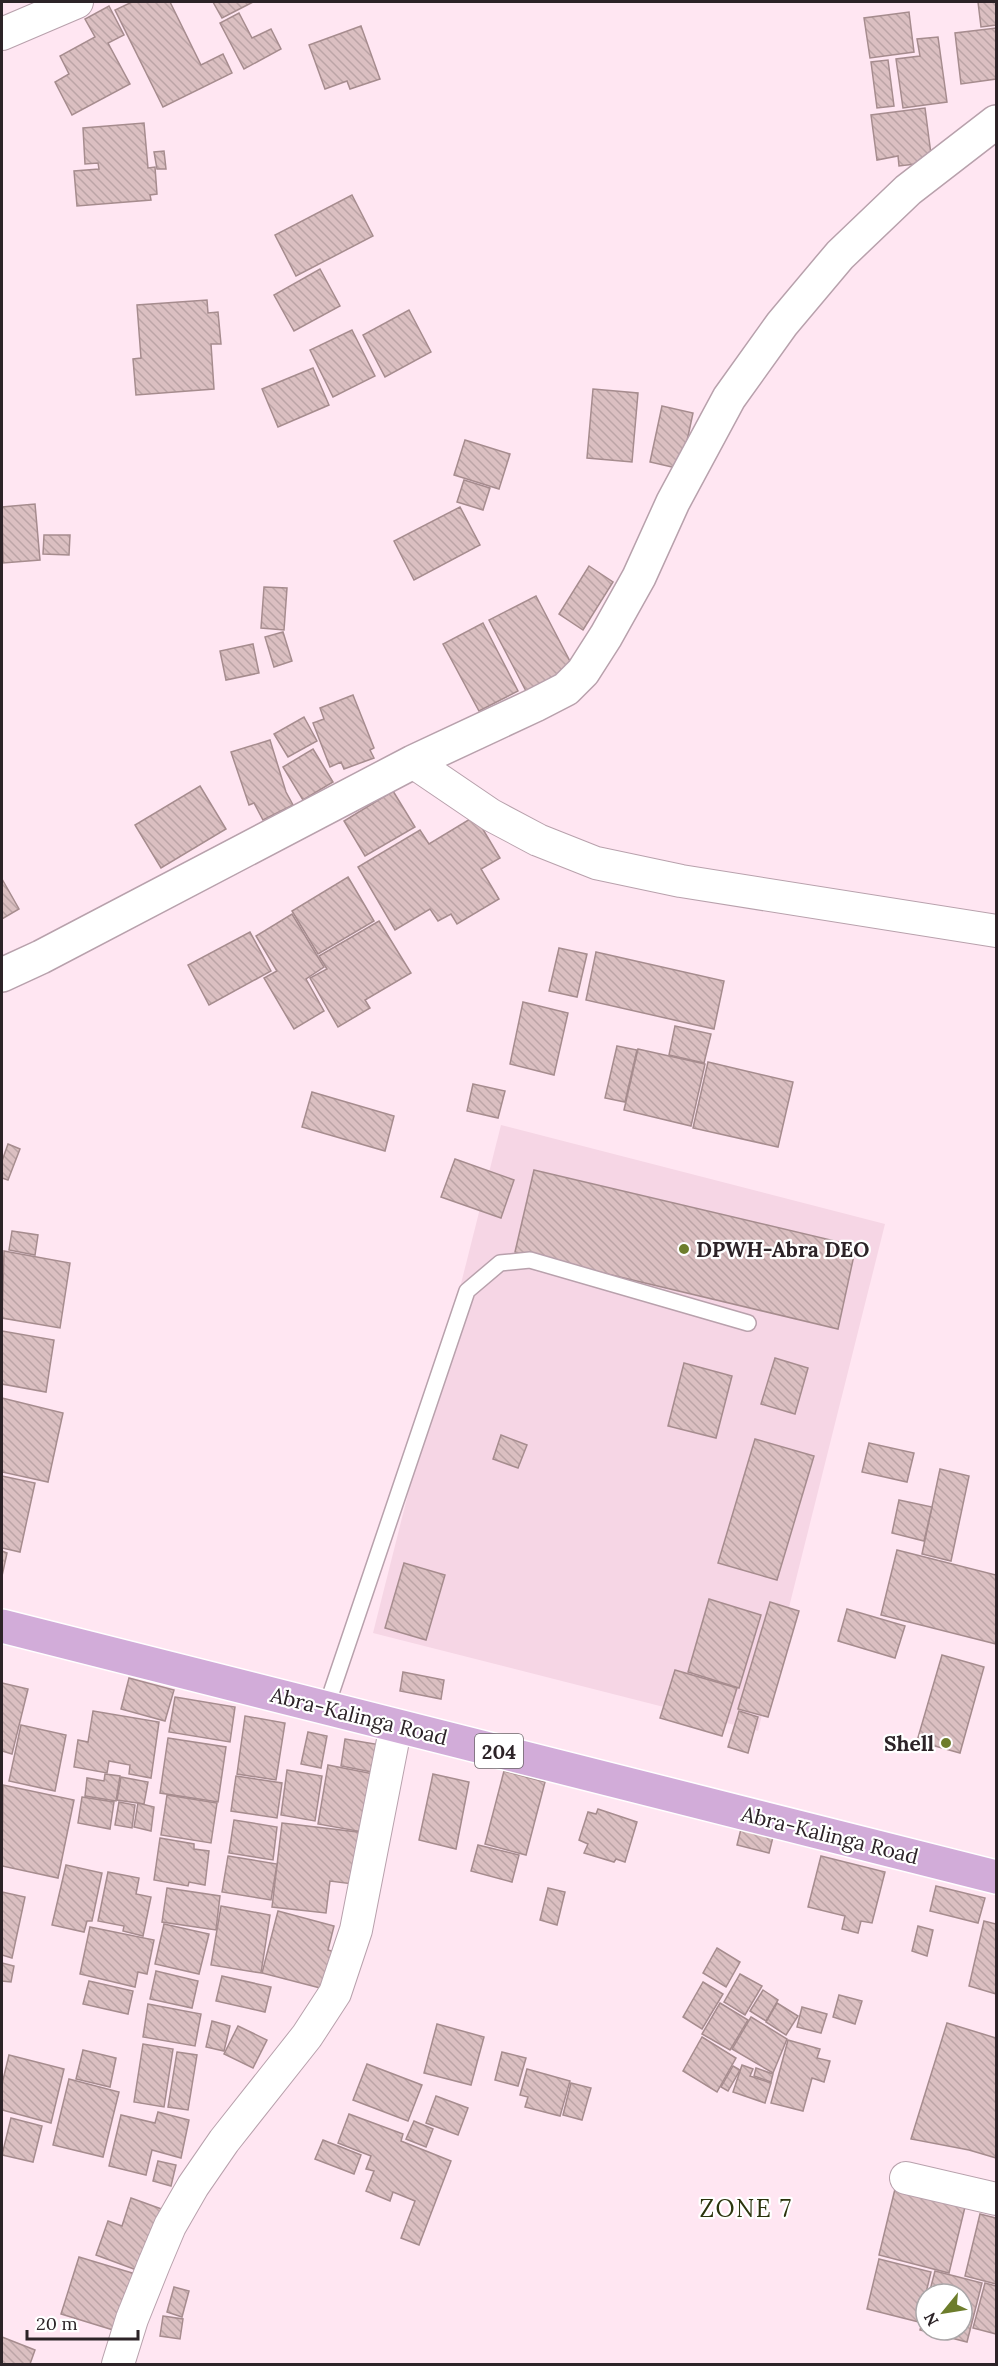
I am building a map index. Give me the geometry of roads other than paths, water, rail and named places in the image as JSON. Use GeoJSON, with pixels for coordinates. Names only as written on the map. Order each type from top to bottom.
{"type":"FeatureCollection","features":[{"type":"Feature","properties":{"kind":"main road","name":"Abra-Kalinga Road"},"geometry":{"type":"LineString","coordinates":[[2,1626],[996,1877]]}},
{"type":"Feature","properties":{"kind":"street"},"geometry":{"type":"LineString","coordinates":[[2,34],[77,2]]}},
{"type":"Feature","properties":{"kind":"street"},"geometry":{"type":"LineString","coordinates":[[2,975],[42,957],[413,762],[535,705],[566,688],[583,672],[606,636],[639,577],[673,502],[729,398],[782,324],[840,255],[908,190],[996,122]]}},
{"type":"Feature","properties":{"kind":"street"},"geometry":{"type":"LineString","coordinates":[[413,762],[491,815],[538,840],[596,863],[681,881],[996,931]]}},
{"type":"Feature","properties":{"kind":"street"},"geometry":{"type":"LineString","coordinates":[[118,2364],[132,2319],[170,2226],[193,2186],[224,2141],[307,2036],[335,1993],[356,1930],[396,1725]]}},
{"type":"Feature","properties":{"kind":"street"},"geometry":{"type":"LineString","coordinates":[[906,2178],[996,2199]]}},
{"type":"Feature","properties":{"kind":"lane"},"geometry":{"type":"LineString","coordinates":[[326,1708],[467,1292],[500,1263],[530,1260],[748,1323]]}},
{"type":"Feature","properties":{"kind":"place","name":"DPWH-Abra DEO"},"geometry":{"type":"Point","coordinates":[684,1249]}},
{"type":"Feature","properties":{"kind":"place","name":"Shell"},"geometry":{"type":"Point","coordinates":[946,1743]}},
{"type":"Feature","properties":{"kind":"district","name":"ZONE 7"},"geometry":{"type":"Point","coordinates":[746,2208]}}]}
